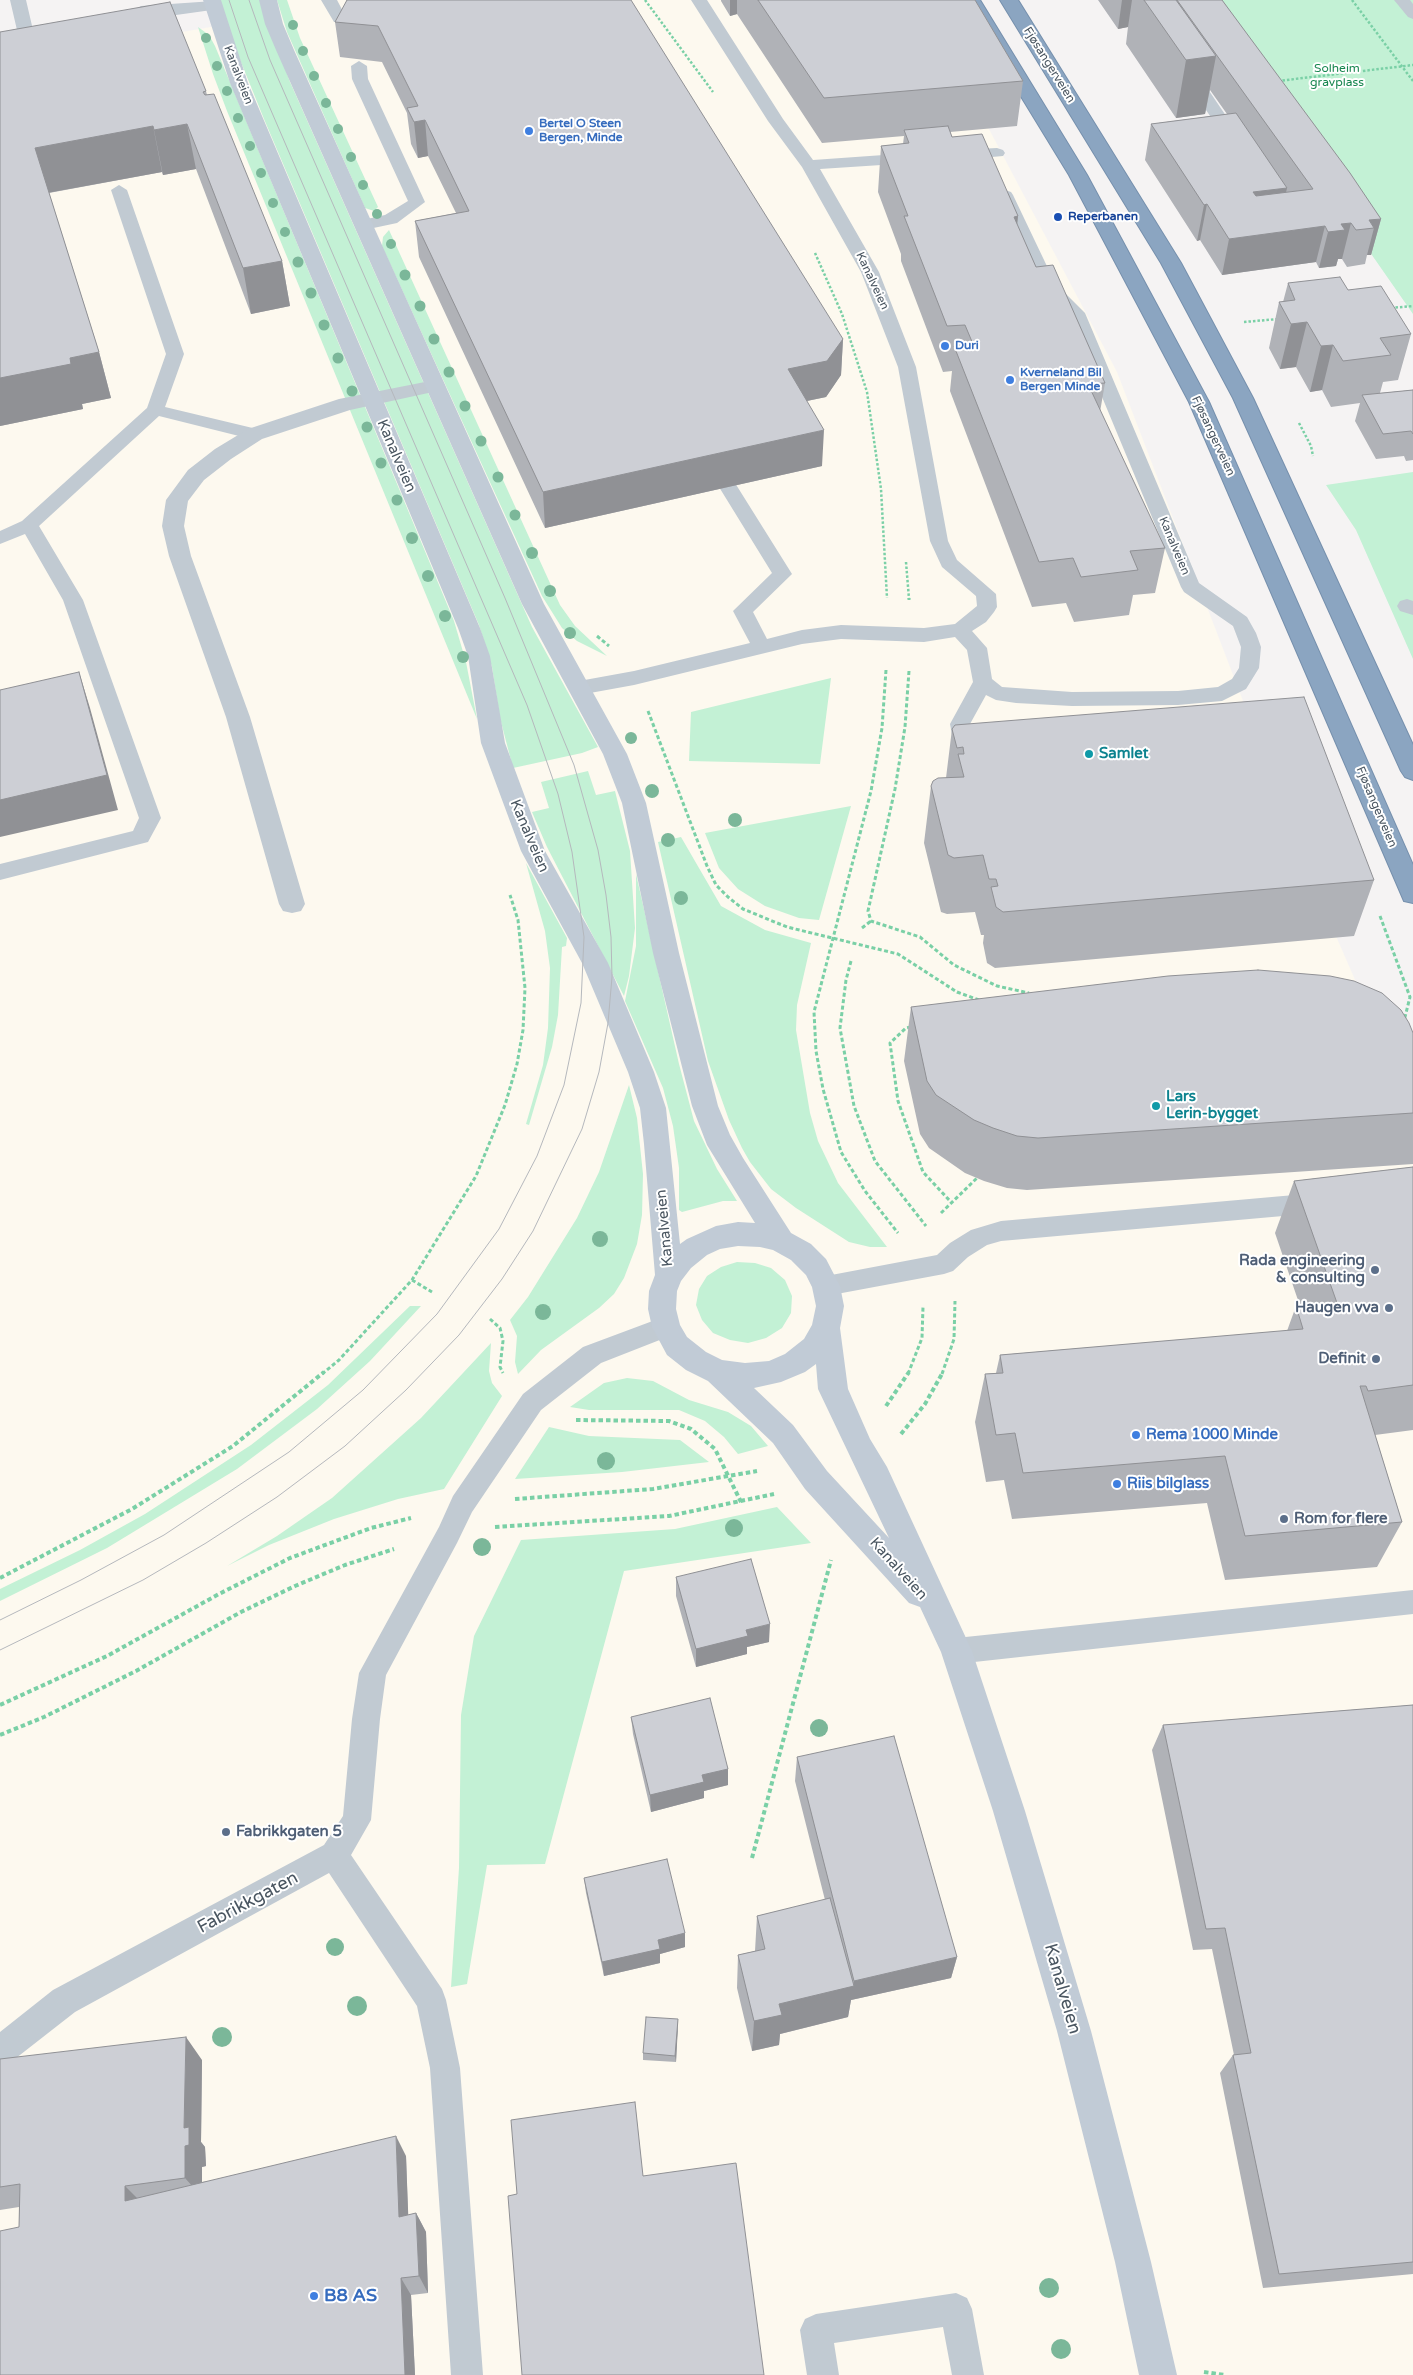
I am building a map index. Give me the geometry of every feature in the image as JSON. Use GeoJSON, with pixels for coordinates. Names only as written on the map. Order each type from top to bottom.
{"type":"FeatureCollection","features":[{"type":"Feature","properties":{"kind":"highway","name":"Fjøsangerveien"},"geometry":{"type":"LineString","coordinates":[[971,0],[1078,175],[1129,267],[1198,402],[1261,541],[1413,894]]}},
{"type":"Feature","properties":{"kind":"highway","name":"Fjøsangerveien"},"geometry":{"type":"LineString","coordinates":[[1009,0],[1171,263],[1243,398],[1413,771]]}},
{"type":"Feature","properties":{"kind":"main road"},"geometry":{"type":"LineString","coordinates":[[268,0],[274,24],[285,50],[533,604],[615,754],[634,803],[666,953],[705,1106],[717,1137],[733,1166],[782,1241]]}},
{"type":"Feature","properties":{"kind":"main road","name":"Kanalveien"},"geometry":{"type":"LineString","coordinates":[[213,3],[239,83],[479,656],[492,743],[533,851],[595,963],[642,1072],[653,1108],[658,1144],[669,1275]]}},
{"type":"Feature","properties":{"kind":"main road"},"geometry":{"type":"LineString","coordinates":[[738,1234],[760,1235],[782,1241],[801,1252],[816,1267],[826,1286],[830,1306],[826,1328],[814,1348],[795,1363],[771,1373],[745,1376],[718,1372],[696,1361],[677,1346],[666,1327],[662,1309],[663,1292],[669,1275],[681,1260],[697,1247],[716,1238],[738,1234]]}},
{"type":"Feature","properties":{"kind":"main road","name":"Kanalveien"},"geometry":{"type":"LineString","coordinates":[[826,1328],[833,1389],[852,1432],[876,1476],[956,1651],[1009,1811],[1074,2031],[1133,2262],[1158,2375]]}},
{"type":"Feature","properties":{"kind":"main road","name":"Kanalveien"},"geometry":{"type":"LineString","coordinates":[[718,1372],[771,1422],[801,1457],[816,1480],[937,1611]]}},
{"type":"Feature","properties":{"kind":"street","name":"Kanalveien"},"geometry":{"type":"LineString","coordinates":[[292,904],[238,717],[180,556],[173,526],[177,500],[196,475],[223,454],[255,434],[321,411],[372,398],[435,386]]}},
{"type":"Feature","properties":{"kind":"lane"},"geometry":{"type":"LineString","coordinates":[[18,0],[25,30]]}},
{"type":"Feature","properties":{"kind":"lane"},"geometry":{"type":"LineString","coordinates":[[329,0],[339,19]]}},
{"type":"Feature","properties":{"kind":"lane","name":"Kanalveien"},"geometry":{"type":"LineString","coordinates":[[579,688],[634,678],[802,637],[841,632],[924,635],[960,630],[979,617],[987,607],[986,594],[949,563],[940,542],[907,367],[870,272],[809,165],[776,122],[699,0]]}},
{"type":"Feature","properties":{"kind":"lane"},"geometry":{"type":"LineString","coordinates":[[1402,0],[1413,14]]}},
{"type":"Feature","properties":{"kind":"lane"},"geometry":{"type":"LineString","coordinates":[[123,14],[213,3]]}},
{"type":"Feature","properties":{"kind":"lane"},"geometry":{"type":"LineString","coordinates":[[8,32],[44,26]]}},
{"type":"Feature","properties":{"kind":"lane"},"geometry":{"type":"LineString","coordinates":[[359,66],[360,79],[417,202],[391,219],[364,225]]}},
{"type":"Feature","properties":{"kind":"lane"},"geometry":{"type":"LineString","coordinates":[[1184,66],[1246,157]]}},
{"type":"Feature","properties":{"kind":"lane"},"geometry":{"type":"LineString","coordinates":[[809,165],[997,152]]}},
{"type":"Feature","properties":{"kind":"lane","name":"Kanalveien"},"geometry":{"type":"LineString","coordinates":[[983,682],[996,693],[1016,696],[1072,699],[1207,696],[1222,694],[1239,684],[1249,668],[1251,657],[1251,646],[1240,622],[1191,586],[1076,313],[1047,285],[999,184]]}},
{"type":"Feature","properties":{"kind":"lane"},"geometry":{"type":"LineString","coordinates":[[0,538],[29,525],[155,410],[174,354],[119,190]]}},
{"type":"Feature","properties":{"kind":"lane"},"geometry":{"type":"LineString","coordinates":[[155,410],[255,434]]}},
{"type":"Feature","properties":{"kind":"lane"},"geometry":{"type":"LineString","coordinates":[[728,487],[782,574],[743,611],[762,647]]}},
{"type":"Feature","properties":{"kind":"lane"},"geometry":{"type":"LineString","coordinates":[[0,872],[141,837],[150,818],[73,600],[29,525]]}},
{"type":"Feature","properties":{"kind":"lane"},"geometry":{"type":"LineString","coordinates":[[960,630],[978,648],[983,682],[960,724],[966,756]]}},
{"type":"Feature","properties":{"kind":"lane"},"geometry":{"type":"LineString","coordinates":[[1207,696],[1234,711]]}},
{"type":"Feature","properties":{"kind":"lane"},"geometry":{"type":"LineString","coordinates":[[1155,698],[1181,718]]}},
{"type":"Feature","properties":{"kind":"lane"},"geometry":{"type":"LineString","coordinates":[[826,1286],[944,1264],[959,1250],[980,1237],[1001,1231],[1334,1201]]}},
{"type":"Feature","properties":{"kind":"lane","name":"Fabrikkgaten"},"geometry":{"type":"LineString","coordinates":[[0,2051],[64,2002],[334,1855],[357,1820],[366,1719],[373,1673],[448,1535],[462,1504],[532,1402],[592,1355],[666,1327]]}},
{"type":"Feature","properties":{"kind":"lane"},"geometry":{"type":"LineString","coordinates":[[956,1651],[1413,1602]]}},
{"type":"Feature","properties":{"kind":"lane"},"geometry":{"type":"LineString","coordinates":[[334,1855],[431,2000],[445,2068],[467,2375]]}},
{"type":"Feature","properties":{"kind":"lane"},"geometry":{"type":"LineString","coordinates":[[823,2375],[816,2330],[956,2309],[968,2375]]}},
{"type":"Feature","properties":{"kind":"path"},"geometry":{"type":"LineString","coordinates":[[645,0],[717,97]]}},
{"type":"Feature","properties":{"kind":"path"},"geometry":{"type":"LineString","coordinates":[[1352,0],[1413,81]]}},
{"type":"Feature","properties":{"kind":"path"},"geometry":{"type":"LineString","coordinates":[[1278,81],[1413,65]]}},
{"type":"Feature","properties":{"kind":"path"},"geometry":{"type":"LineString","coordinates":[[813,250],[842,314],[867,392],[881,489],[887,600]]}},
{"type":"Feature","properties":{"kind":"path"},"geometry":{"type":"LineString","coordinates":[[1387,309],[1413,306]]}},
{"type":"Feature","properties":{"kind":"path"},"geometry":{"type":"LineString","coordinates":[[1235,323],[1282,319]]}},
{"type":"Feature","properties":{"kind":"path"},"geometry":{"type":"LineString","coordinates":[[906,553],[909,600]]}},
{"type":"Feature","properties":{"kind":"path"},"geometry":{"type":"LineString","coordinates":[[852,1432],[880,1413],[911,1369],[922,1338],[924,1323],[924,1302],[904,1244],[896,1230],[865,1191],[841,1152],[828,1112],[816,1051],[814,1012],[831,937],[871,791],[882,728],[886,668]]}},
{"type":"Feature","properties":{"kind":"path"},"geometry":{"type":"LineString","coordinates":[[871,921],[868,911],[895,789],[905,727],[909,669]]}},
{"type":"Feature","properties":{"kind":"path"},"geometry":{"type":"LineString","coordinates":[[645,703],[716,885],[743,909],[762,918],[898,954],[912,961],[936,980],[956,992],[983,1002]]}},
{"type":"Feature","properties":{"kind":"path"},"geometry":{"type":"LineString","coordinates":[[0,1578],[132,1509],[234,1446],[339,1360],[397,1299],[412,1280],[476,1176],[505,1106],[516,1064],[523,1030],[525,988],[518,920],[509,891]]}},
{"type":"Feature","properties":{"kind":"path"},"geometry":{"type":"LineString","coordinates":[[862,928],[871,921]]}},
{"type":"Feature","properties":{"kind":"path"},"geometry":{"type":"LineString","coordinates":[[871,921],[920,938],[954,965],[997,986],[1032,993]]}},
{"type":"Feature","properties":{"kind":"path"},"geometry":{"type":"LineString","coordinates":[[851,961],[846,980],[840,1028],[844,1065],[854,1106],[875,1161],[926,1227],[954,1287],[956,1318],[954,1338],[936,1389],[897,1438]]}},
{"type":"Feature","properties":{"kind":"path"},"geometry":{"type":"LineString","coordinates":[[1395,1019],[1404,1024]]}},
{"type":"Feature","properties":{"kind":"path"},"geometry":{"type":"LineString","coordinates":[[915,1027],[906,1028],[890,1042],[898,1101],[923,1172],[951,1202]]}},
{"type":"Feature","properties":{"kind":"path"},"geometry":{"type":"LineString","coordinates":[[939,1215],[977,1178]]}},
{"type":"Feature","properties":{"kind":"path"},"geometry":{"type":"LineString","coordinates":[[926,1227],[932,1221]]}},
{"type":"Feature","properties":{"kind":"path"},"geometry":{"type":"LineString","coordinates":[[412,1280],[432,1292]]}},
{"type":"Feature","properties":{"kind":"path"},"geometry":{"type":"LineString","coordinates":[[490,1319],[500,1328],[503,1341],[500,1367],[504,1376]]}},
{"type":"Feature","properties":{"kind":"path"},"geometry":{"type":"LineString","coordinates":[[574,1420],[669,1421],[691,1429],[715,1449],[741,1502]]}},
{"type":"Feature","properties":{"kind":"path"},"geometry":{"type":"LineString","coordinates":[[509,1500],[653,1489],[730,1477],[801,1457]]}},
{"type":"Feature","properties":{"kind":"path"},"geometry":{"type":"LineString","coordinates":[[492,1528],[668,1516],[776,1494]]}},
{"type":"Feature","properties":{"kind":"path"},"geometry":{"type":"LineString","coordinates":[[0,1705],[107,1656],[219,1594],[290,1558],[371,1528],[417,1516]]}},
{"type":"Feature","properties":{"kind":"path"},"geometry":{"type":"LineString","coordinates":[[0,1735],[44,1717],[136,1671],[241,1612],[295,1586],[345,1565],[402,1547]]}},
{"type":"Feature","properties":{"kind":"path"},"geometry":{"type":"LineString","coordinates":[[752,1858],[833,1552]]}},
{"type":"Feature","properties":{"kind":"shaded area"},"geometry":{"type":"Polygon","coordinates":[[[274,0],[921,0],[1117,372],[1312,881],[1413,1113],[1413,2375],[0,2375],[0,64],[279,15],[274,0]]]}},
{"type":"Feature","properties":{"kind":"green space"},"geometry":{"type":"Polygon","coordinates":[[[220,0],[260,0],[290,82],[532,627],[598,747],[582,753],[513,768],[500,718],[492,667],[479,625],[264,119],[230,35],[220,0]]]}},
{"type":"Feature","properties":{"kind":"green space"},"geometry":{"type":"Polygon","coordinates":[[[277,0],[287,0],[300,38],[378,207],[374,211],[365,208],[287,32],[277,0]]]}},
{"type":"Feature","properties":{"kind":"green space","name":"Solheim gravplass"},"geometry":{"type":"Polygon","coordinates":[[[1187,0],[1413,0],[1413,314],[1351,225],[1187,0]]]}},
{"type":"Feature","properties":{"kind":"green space"},"geometry":{"type":"Polygon","coordinates":[[[198,27],[209,35],[215,46],[454,621],[466,662],[477,719],[227,111],[198,27]]]}},
{"type":"Feature","properties":{"kind":"green space"},"geometry":{"type":"Polygon","coordinates":[[[389,230],[560,605],[575,626],[607,656],[577,641],[562,628],[542,596],[382,246],[383,237],[389,230]]]}},
{"type":"Feature","properties":{"kind":"green space"},"geometry":{"type":"Polygon","coordinates":[[[1413,472],[1413,659],[1356,530],[1326,485],[1413,472]]]}},
{"type":"Feature","properties":{"kind":"green space"},"geometry":{"type":"Polygon","coordinates":[[[831,678],[820,764],[689,761],[691,712],[831,678]]]}},
{"type":"Feature","properties":{"kind":"green space"},"geometry":{"type":"Polygon","coordinates":[[[588,771],[596,795],[615,791],[630,851],[635,928],[629,976],[624,996],[547,847],[532,812],[549,808],[541,782],[588,771]]]}},
{"type":"Feature","properties":{"kind":"green space"},"geometry":{"type":"Polygon","coordinates":[[[851,806],[819,920],[799,918],[765,906],[738,889],[719,868],[705,833],[851,806]]]}},
{"type":"Feature","properties":{"kind":"green space"},"geometry":{"type":"Polygon","coordinates":[[[681,837],[721,906],[765,930],[811,943],[797,1005],[796,1030],[810,1113],[818,1141],[838,1183],[887,1247],[870,1247],[849,1242],[796,1208],[771,1189],[750,1162],[742,1148],[729,1120],[708,1061],[658,842],[681,837]]]}},
{"type":"Feature","properties":{"kind":"green space"},"geometry":{"type":"Polygon","coordinates":[[[526,863],[567,938],[566,946],[562,947],[558,1015],[552,1047],[529,1125],[526,1124],[543,1065],[548,1028],[550,968],[545,931],[526,863]]]}},
{"type":"Feature","properties":{"kind":"green space"},"geometry":{"type":"Polygon","coordinates":[[[636,874],[679,1064],[694,1121],[717,1169],[737,1201],[723,1201],[682,1212],[679,1210],[679,1168],[673,1126],[663,1088],[625,1001],[636,946],[636,874]]]}},
{"type":"Feature","properties":{"kind":"green space"},"geometry":{"type":"Polygon","coordinates":[[[629,1085],[637,1118],[643,1174],[642,1215],[637,1244],[624,1278],[614,1294],[599,1308],[541,1350],[518,1374],[515,1362],[517,1336],[510,1320],[528,1297],[577,1218],[599,1172],[629,1085]]]}},
{"type":"Feature","properties":{"kind":"green space"},"geometry":{"type":"Polygon","coordinates":[[[737,1262],[755,1263],[771,1268],[785,1280],[792,1296],[791,1313],[782,1328],[766,1338],[748,1343],[730,1340],[713,1333],[702,1320],[696,1305],[699,1289],[707,1276],[721,1267],[737,1262]]]}},
{"type":"Feature","properties":{"kind":"green space"},"geometry":{"type":"Polygon","coordinates":[[[410,1306],[421,1306],[370,1361],[317,1409],[237,1469],[107,1548],[0,1601],[0,1589],[80,1550],[145,1514],[251,1445],[328,1385],[410,1306]]]}},
{"type":"Feature","properties":{"kind":"green space"},"geometry":{"type":"Polygon","coordinates":[[[491,1343],[489,1371],[492,1383],[502,1396],[444,1489],[398,1499],[334,1519],[269,1545],[227,1566],[277,1536],[332,1498],[421,1418],[491,1343]]]}},
{"type":"Feature","properties":{"kind":"green space"},"geometry":{"type":"Polygon","coordinates":[[[627,1378],[653,1381],[689,1400],[728,1412],[751,1426],[768,1446],[738,1454],[724,1437],[705,1421],[679,1410],[589,1410],[570,1407],[604,1383],[627,1378]]]}},
{"type":"Feature","properties":{"kind":"green space"},"geometry":{"type":"Polygon","coordinates":[[[549,1427],[589,1436],[680,1440],[709,1462],[622,1472],[515,1479],[549,1427]]]}},
{"type":"Feature","properties":{"kind":"green space"},"geometry":{"type":"Polygon","coordinates":[[[777,1507],[811,1543],[624,1571],[545,1864],[487,1865],[467,1984],[451,1987],[459,1868],[461,1715],[474,1636],[521,1540],[675,1529],[777,1507]]]}},
{"type":"Feature","properties":{"kind":"building"},"geometry":{"type":"Polygon","coordinates":[[[347,0],[631,0],[843,339],[827,361],[788,369],[824,430],[543,492],[415,221],[469,211],[425,120],[414,122],[407,108],[418,106],[378,26],[335,22],[347,0]]]}},
{"type":"Feature","properties":{"kind":"building"},"geometry":{"type":"Polygon","coordinates":[[[758,0],[975,0],[1023,81],[824,98],[758,0]]]}},
{"type":"Feature","properties":{"kind":"building"},"geometry":{"type":"Polygon","coordinates":[[[1144,0],[1176,0],[1216,56],[1186,60],[1144,0]]]}},
{"type":"Feature","properties":{"kind":"building"},"geometry":{"type":"Polygon","coordinates":[[[1177,0],[1222,0],[1350,173],[1381,219],[1369,220],[1374,228],[1356,230],[1351,223],[1341,224],[1345,230],[1328,232],[1325,226],[1229,239],[1207,204],[1204,205],[1151,124],[1236,113],[1287,188],[1253,192],[1256,196],[1313,189],[1177,0]]]}},
{"type":"Feature","properties":{"kind":"building"},"geometry":{"type":"Polygon","coordinates":[[[170,2],[206,91],[203,92],[205,95],[214,94],[282,261],[243,268],[187,124],[154,130],[153,126],[35,148],[99,352],[70,358],[71,364],[0,378],[0,32],[170,2]]]}},
{"type":"Feature","properties":{"kind":"building"},"geometry":{"type":"Polygon","coordinates":[[[948,126],[952,137],[982,134],[1018,216],[1014,217],[1036,267],[1053,265],[1105,383],[1088,384],[1165,548],[1130,551],[1138,570],[1081,577],[1073,558],[1039,562],[954,346],[973,344],[965,325],[947,326],[904,216],[908,216],[881,146],[909,143],[904,130],[948,126]]]}},
{"type":"Feature","properties":{"kind":"building"},"geometry":{"type":"Polygon","coordinates":[[[1340,277],[1348,290],[1381,286],[1411,334],[1380,338],[1391,355],[1343,361],[1333,345],[1321,346],[1307,322],[1291,324],[1279,302],[1295,300],[1288,283],[1340,277]]]}},
{"type":"Feature","properties":{"kind":"building"},"geometry":{"type":"Polygon","coordinates":[[[1413,390],[1413,434],[1411,431],[1383,434],[1362,395],[1413,390]]]}},
{"type":"Feature","properties":{"kind":"building"},"geometry":{"type":"Polygon","coordinates":[[[79,672],[107,775],[0,800],[0,690],[79,672]]]}},
{"type":"Feature","properties":{"kind":"building"},"geometry":{"type":"Polygon","coordinates":[[[1304,697],[1374,880],[1003,912],[996,907],[991,887],[998,886],[996,879],[989,879],[983,855],[954,858],[948,855],[931,786],[933,781],[938,778],[964,777],[958,754],[964,754],[963,747],[957,748],[952,729],[955,725],[1304,697]]]}},
{"type":"Feature","properties":{"kind":"building"},"geometry":{"type":"Polygon","coordinates":[[[1258,970],[1330,976],[1354,981],[1382,993],[1401,1010],[1413,1033],[1413,1113],[1038,1138],[1017,1136],[974,1120],[936,1095],[927,1081],[911,1007],[1168,976],[1258,970]]]}},
{"type":"Feature","properties":{"kind":"building"},"geometry":{"type":"Polygon","coordinates":[[[1413,1167],[1413,1385],[1368,1391],[1366,1386],[1360,1386],[1402,1522],[1245,1536],[1225,1456],[1023,1473],[1015,1433],[996,1435],[985,1374],[1003,1373],[1000,1355],[1303,1329],[1296,1306],[1337,1303],[1294,1181],[1413,1167]]]}},
{"type":"Feature","properties":{"kind":"building"},"geometry":{"type":"Polygon","coordinates":[[[751,1559],[770,1624],[746,1630],[748,1636],[696,1649],[676,1577],[751,1559]]]}},
{"type":"Feature","properties":{"kind":"building"},"geometry":{"type":"Polygon","coordinates":[[[710,1698],[728,1769],[702,1775],[704,1782],[650,1795],[631,1717],[710,1698]]]}},
{"type":"Feature","properties":{"kind":"building"},"geometry":{"type":"Polygon","coordinates":[[[1413,1705],[1413,2262],[1279,2274],[1233,2055],[1251,2053],[1225,1928],[1206,1929],[1163,1725],[1413,1705]]]}},
{"type":"Feature","properties":{"kind":"building"},"geometry":{"type":"Polygon","coordinates":[[[894,1736],[957,1957],[854,1981],[797,1757],[894,1736]]]}},
{"type":"Feature","properties":{"kind":"building"},"geometry":{"type":"Polygon","coordinates":[[[667,1859],[685,1933],[658,1940],[660,1949],[602,1962],[584,1878],[667,1859]]]}},
{"type":"Feature","properties":{"kind":"building"},"geometry":{"type":"Polygon","coordinates":[[[830,1898],[854,1986],[779,2004],[782,2015],[754,2021],[738,1955],[765,1949],[757,1916],[830,1898]]]}},
{"type":"Feature","properties":{"kind":"building"},"geometry":{"type":"Polygon","coordinates":[[[646,2017],[678,2019],[675,2056],[643,2053],[646,2017]]]}},
{"type":"Feature","properties":{"kind":"building"},"geometry":{"type":"Polygon","coordinates":[[[186,2037],[184,2128],[189,2127],[189,2145],[185,2146],[185,2178],[125,2186],[125,2201],[396,2136],[399,2217],[416,2213],[419,2276],[401,2278],[405,2375],[0,2375],[0,2231],[19,2227],[20,2184],[0,2187],[0,2059],[186,2037]]]}},
{"type":"Feature","properties":{"kind":"building"},"geometry":{"type":"Polygon","coordinates":[[[635,2102],[643,2176],[736,2163],[764,2375],[522,2375],[508,2196],[517,2194],[511,2120],[635,2102]]]}},
{"type":"Feature","properties":{"kind":"tram line"},"geometry":{"type":"LineString","coordinates":[[0,1620],[81,1580],[164,1535],[289,1452],[363,1390],[437,1314],[499,1229],[537,1156],[564,1085],[581,1003],[584,937],[572,852],[558,794],[527,705],[248,57],[229,0]]}},
{"type":"Feature","properties":{"kind":"tram line"},"geometry":{"type":"LineString","coordinates":[[0,1650],[143,1580],[206,1543],[277,1497],[345,1446],[406,1390],[459,1335],[502,1279],[533,1231],[582,1129],[599,1072],[608,1023],[612,977],[611,937],[606,895],[598,850],[574,765],[505,598],[270,60],[249,0]]}},
{"type":"Feature","properties":{"kind":"place","name":"Bertel O Steen Bergen, Minde"},"geometry":{"type":"Point","coordinates":[529,131]}},
{"type":"Feature","properties":{"kind":"place","name":"Reperbanen"},"geometry":{"type":"Point","coordinates":[1058,217]}},
{"type":"Feature","properties":{"kind":"place","name":"Duri"},"geometry":{"type":"Point","coordinates":[945,346]}},
{"type":"Feature","properties":{"kind":"place","name":"Kverneland Bil Bergen Minde"},"geometry":{"type":"Point","coordinates":[1010,380]}},
{"type":"Feature","properties":{"kind":"place","name":"Samlet"},"geometry":{"type":"Point","coordinates":[1089,754]}},
{"type":"Feature","properties":{"kind":"place","name":"Lars Lerin-bygget"},"geometry":{"type":"Point","coordinates":[1156,1106]}},
{"type":"Feature","properties":{"kind":"place","name":"Rada engineering & consulting"},"geometry":{"type":"Point","coordinates":[1375,1270]}},
{"type":"Feature","properties":{"kind":"place","name":"Haugen vva"},"geometry":{"type":"Point","coordinates":[1389,1308]}},
{"type":"Feature","properties":{"kind":"place","name":"Definit"},"geometry":{"type":"Point","coordinates":[1376,1359]}},
{"type":"Feature","properties":{"kind":"place","name":"Rema 1000 Minde"},"geometry":{"type":"Point","coordinates":[1136,1435]}},
{"type":"Feature","properties":{"kind":"place","name":"Riis bilglass"},"geometry":{"type":"Point","coordinates":[1117,1484]}},
{"type":"Feature","properties":{"kind":"place","name":"Rom for flere"},"geometry":{"type":"Point","coordinates":[1284,1519]}},
{"type":"Feature","properties":{"kind":"place","name":"Fabrikkgaten 5"},"geometry":{"type":"Point","coordinates":[226,1832]}},
{"type":"Feature","properties":{"kind":"place","name":"B8 AS"},"geometry":{"type":"Point","coordinates":[314,2296]}}]}
